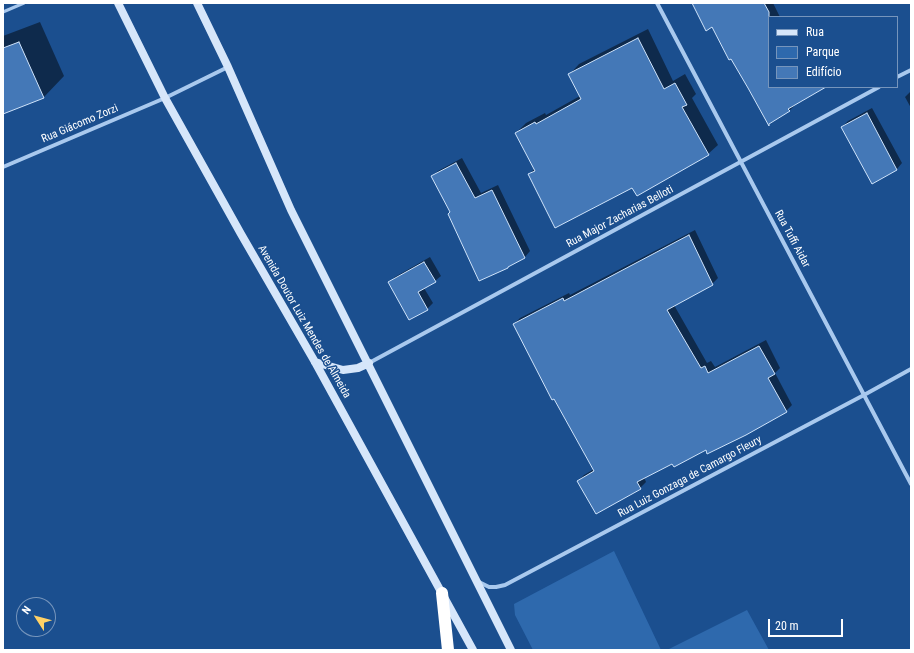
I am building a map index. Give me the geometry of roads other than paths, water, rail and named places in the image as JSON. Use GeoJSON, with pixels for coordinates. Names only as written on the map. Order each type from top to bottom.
{"type":"FeatureCollection","features":[{"type":"Feature","properties":{"kind":"highway"},"geometry":{"type":"LineString","coordinates":[[442,593],[448,650]]}},
{"type":"Feature","properties":{"kind":"main road","name":"Avenida Doutor Luiz Mendes de Almeida"},"geometry":{"type":"LineString","coordinates":[[118,3],[165,98],[315,362],[473,650]]}},
{"type":"Feature","properties":{"kind":"main road"},"geometry":{"type":"LineString","coordinates":[[197,3],[228,67],[291,210],[369,363],[511,650]]}},
{"type":"Feature","properties":{"kind":"main road"},"geometry":{"type":"LineString","coordinates":[[315,362],[344,370],[358,368],[369,363]]}},
{"type":"Feature","properties":{"kind":"street","name":"Rua Tuffi Aidar"},"geometry":{"type":"LineString","coordinates":[[658,3],[911,484]]}},
{"type":"Feature","properties":{"kind":"street","name":"Rua Giácomo Zorzi"},"geometry":{"type":"LineString","coordinates":[[3,166],[165,98],[228,67]]}},
{"type":"Feature","properties":{"kind":"street"},"geometry":{"type":"LineString","coordinates":[[898,77],[911,70]]}},
{"type":"Feature","properties":{"kind":"street","name":"Rua Major Zacharias Belloti"},"geometry":{"type":"LineString","coordinates":[[369,363],[877,88]]}},
{"type":"Feature","properties":{"kind":"street","name":"Rua Luiz Gonzaga de Camargo Fleury"},"geometry":{"type":"LineString","coordinates":[[476,580],[490,587],[505,584],[911,369]]}},
{"type":"Feature","properties":{"kind":"lane"},"geometry":{"type":"LineString","coordinates":[[3,12],[24,3]]}}]}
